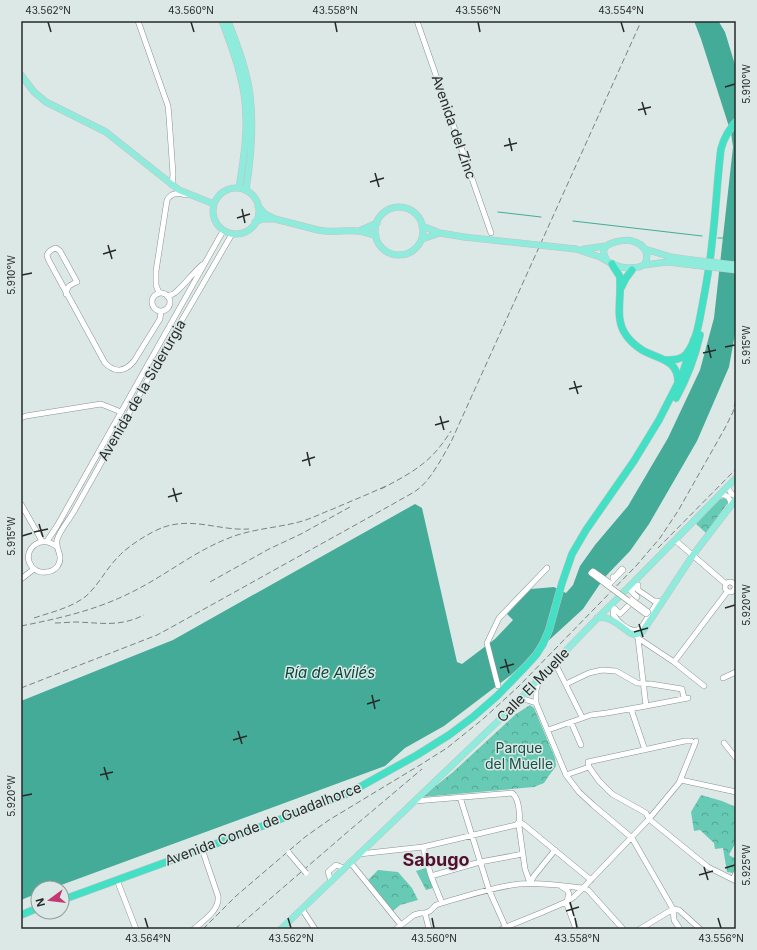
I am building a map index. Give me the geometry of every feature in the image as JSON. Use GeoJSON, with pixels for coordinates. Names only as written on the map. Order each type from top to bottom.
{"type":"FeatureCollection","features":[{"type":"Feature","properties":{"kind":"highway"},"geometry":{"type":"LineString","coordinates":[[634,461],[641,454],[674,402],[686,379],[697,349],[705,308],[721,149],[726,133],[736,122]]}},
{"type":"Feature","properties":{"kind":"highway"},"geometry":{"type":"LineString","coordinates":[[609,262],[620,277],[620,323],[626,334],[641,350],[665,360],[674,367],[678,375],[678,383]]}},
{"type":"Feature","properties":{"kind":"highway"},"geometry":{"type":"LineString","coordinates":[[621,290],[626,278],[632,270]]}},
{"type":"Feature","properties":{"kind":"highway"},"geometry":{"type":"LineString","coordinates":[[634,461],[673,395],[686,367],[699,320],[708,278]]}},
{"type":"Feature","properties":{"kind":"highway"},"geometry":{"type":"LineString","coordinates":[[674,402],[702,326]]}},
{"type":"Feature","properties":{"kind":"highway"},"geometry":{"type":"LineString","coordinates":[[665,360],[683,357],[687,354],[694,339]]}},
{"type":"Feature","properties":{"kind":"highway"},"geometry":{"type":"LineString","coordinates":[[678,359],[686,367]]}},
{"type":"Feature","properties":{"kind":"highway"},"geometry":{"type":"LineString","coordinates":[[674,367],[686,367]]}},
{"type":"Feature","properties":{"kind":"highway","name":"Avenida Conde de Guadalhorce"},"geometry":{"type":"LineString","coordinates":[[70,897],[349,793],[417,755],[467,722],[497,696],[536,655],[550,630],[569,561],[579,541],[634,461]]}},
{"type":"Feature","properties":{"kind":"main road"},"geometry":{"type":"LineString","coordinates":[[222,21],[237,62],[244,95],[245,142],[239,188]]}},
{"type":"Feature","properties":{"kind":"main road"},"geometry":{"type":"LineString","coordinates":[[228,21],[242,61],[250,94],[252,142],[246,190]]}},
{"type":"Feature","properties":{"kind":"main road"},"geometry":{"type":"LineString","coordinates":[[21,75],[34,92],[46,102],[106,132],[178,190],[214,204]]}},
{"type":"Feature","properties":{"kind":"main road"},"geometry":{"type":"LineString","coordinates":[[258,205],[258,215],[253,226],[242,233],[232,234],[223,231],[215,220],[213,212],[216,198],[226,190],[239,188],[246,190],[254,197],[265,214],[275,219],[324,231],[359,231],[376,236]]}},
{"type":"Feature","properties":{"kind":"main road"},"geometry":{"type":"LineString","coordinates":[[397,207],[411,211],[417,216],[422,226],[422,239],[418,246],[412,252],[399,255],[386,251],[378,242],[375,230],[380,217],[390,209],[397,207]]}},
{"type":"Feature","properties":{"kind":"main road"},"geometry":{"type":"LineString","coordinates":[[255,222],[262,219],[275,219]]}},
{"type":"Feature","properties":{"kind":"main road"},"geometry":{"type":"LineString","coordinates":[[359,231],[377,223]]}},
{"type":"Feature","properties":{"kind":"main road"},"geometry":{"type":"LineString","coordinates":[[422,226],[440,233],[579,249],[606,246],[612,243],[627,240],[634,241],[645,249],[671,257],[693,263],[736,270]]}},
{"type":"Feature","properties":{"kind":"main road"},"geometry":{"type":"LineString","coordinates":[[422,239],[440,233]]}},
{"type":"Feature","properties":{"kind":"main road"},"geometry":{"type":"LineString","coordinates":[[606,246],[603,251],[604,256],[609,262]]}},
{"type":"Feature","properties":{"kind":"main road"},"geometry":{"type":"LineString","coordinates":[[579,249],[609,262],[628,268],[667,262],[736,265]]}},
{"type":"Feature","properties":{"kind":"main road"},"geometry":{"type":"LineString","coordinates":[[644,265],[647,258],[645,249]]}},
{"type":"Feature","properties":{"kind":"main road","name":"Calle El Muelle"},"geometry":{"type":"LineString","coordinates":[[281,929],[480,739],[597,618],[636,583],[675,540],[736,478]]}},
{"type":"Feature","properties":{"kind":"main road"},"geometry":{"type":"LineString","coordinates":[[597,618],[606,617],[637,636],[643,631],[660,602],[736,497]]}},
{"type":"Feature","properties":{"kind":"main road"},"geometry":{"type":"LineString","coordinates":[[613,621],[611,608],[617,599]]}},
{"type":"Feature","properties":{"kind":"street"},"geometry":{"type":"LineString","coordinates":[[138,21],[168,106],[172,185]]}},
{"type":"Feature","properties":{"kind":"street","name":"Avenida del Zinc"},"geometry":{"type":"LineString","coordinates":[[416,21],[491,233]]}},
{"type":"Feature","properties":{"kind":"street"},"geometry":{"type":"LineString","coordinates":[[160,293],[156,285],[156,271],[168,200],[170,196],[174,194],[194,196]]}},
{"type":"Feature","properties":{"kind":"street","name":"Avenida de la Siderurgia"},"geometry":{"type":"LineString","coordinates":[[45,541],[121,412],[223,231]]}},
{"type":"Feature","properties":{"kind":"street","name":"Avenida de la Siderurgia"},"geometry":{"type":"LineString","coordinates":[[57,547],[57,540],[61,532],[232,234]]}},
{"type":"Feature","properties":{"kind":"street"},"geometry":{"type":"LineString","coordinates":[[66,294],[69,286],[77,282],[60,251],[56,248],[49,251],[47,255],[48,259],[66,294],[105,363],[109,367],[118,370],[126,369],[134,361],[160,319],[161,311]]}},
{"type":"Feature","properties":{"kind":"street"},"geometry":{"type":"LineString","coordinates":[[167,296],[176,292],[206,262]]}},
{"type":"Feature","properties":{"kind":"street"},"geometry":{"type":"LineString","coordinates":[[160,293],[164,293],[167,296],[170,299],[168,307],[165,310],[157,310],[152,302],[153,298],[160,293]]}},
{"type":"Feature","properties":{"kind":"street"},"geometry":{"type":"LineString","coordinates":[[21,418],[101,404],[121,412]]}},
{"type":"Feature","properties":{"kind":"street"},"geometry":{"type":"LineString","coordinates":[[728,486],[730,492],[736,497]]}},
{"type":"Feature","properties":{"kind":"street"},"geometry":{"type":"LineString","coordinates":[[720,494],[725,495],[731,500],[731,505]]}},
{"type":"Feature","properties":{"kind":"street"},"geometry":{"type":"LineString","coordinates":[[21,504],[45,541]]}},
{"type":"Feature","properties":{"kind":"street"},"geometry":{"type":"LineString","coordinates":[[675,540],[726,584]]}},
{"type":"Feature","properties":{"kind":"street"},"geometry":{"type":"LineString","coordinates":[[45,541],[53,543],[57,547],[60,552],[59,564],[50,572],[39,572],[30,564],[29,552],[36,543],[45,541]]}},
{"type":"Feature","properties":{"kind":"street"},"geometry":{"type":"LineString","coordinates":[[498,686],[488,643],[499,618],[547,568]]}},
{"type":"Feature","properties":{"kind":"street"},"geometry":{"type":"LineString","coordinates":[[21,579],[34,569]]}},
{"type":"Feature","properties":{"kind":"street"},"geometry":{"type":"LineString","coordinates":[[613,577],[614,578],[622,569],[623,570],[607,585],[593,571],[591,573],[646,614],[648,612],[631,600]]}},
{"type":"Feature","properties":{"kind":"street"},"geometry":{"type":"LineString","coordinates":[[726,584],[731,582],[735,583],[735,592],[727,592]]}},
{"type":"Feature","properties":{"kind":"street"},"geometry":{"type":"LineString","coordinates":[[636,583],[660,602],[636,631],[631,630],[617,621],[613,614],[614,608],[620,614],[637,597],[631,591],[636,583]]}},
{"type":"Feature","properties":{"kind":"street"},"geometry":{"type":"LineString","coordinates":[[726,584],[725,588],[727,592]]}},
{"type":"Feature","properties":{"kind":"street"},"geometry":{"type":"LineString","coordinates":[[674,662],[727,592]]}},
{"type":"Feature","properties":{"kind":"street"},"geometry":{"type":"LineString","coordinates":[[637,636],[674,662],[704,686]]}},
{"type":"Feature","properties":{"kind":"street"},"geometry":{"type":"LineString","coordinates":[[637,636],[646,706]]}},
{"type":"Feature","properties":{"kind":"street"},"geometry":{"type":"LineString","coordinates":[[555,663],[582,718]]}},
{"type":"Feature","properties":{"kind":"street"},"geometry":{"type":"LineString","coordinates":[[548,730],[591,715],[686,698],[682,689],[637,683],[616,671],[602,670],[589,673],[566,684]]}},
{"type":"Feature","properties":{"kind":"street"},"geometry":{"type":"LineString","coordinates":[[723,678],[736,672]]}},
{"type":"Feature","properties":{"kind":"street"},"geometry":{"type":"LineString","coordinates":[[540,677],[536,690],[536,703],[566,775],[579,792],[632,838],[673,909],[674,920],[680,929]]}},
{"type":"Feature","properties":{"kind":"street"},"geometry":{"type":"LineString","coordinates":[[521,698],[536,703]]}},
{"type":"Feature","properties":{"kind":"street"},"geometry":{"type":"LineString","coordinates":[[631,709],[645,750]]}},
{"type":"Feature","properties":{"kind":"street"},"geometry":{"type":"LineString","coordinates":[[571,722],[581,746]]}},
{"type":"Feature","properties":{"kind":"street"},"geometry":{"type":"LineString","coordinates":[[460,797],[489,890],[505,928],[566,902],[574,897],[650,819],[681,780],[693,741],[645,750],[588,764],[566,775]]}},
{"type":"Feature","properties":{"kind":"street"},"geometry":{"type":"LineString","coordinates":[[724,743],[736,758]]}},
{"type":"Feature","properties":{"kind":"street"},"geometry":{"type":"LineString","coordinates":[[588,764],[612,794],[646,813],[650,819],[708,867],[734,880],[736,873]]}},
{"type":"Feature","properties":{"kind":"street"},"geometry":{"type":"LineString","coordinates":[[681,780],[736,792]]}},
{"type":"Feature","properties":{"kind":"street"},"geometry":{"type":"LineString","coordinates":[[415,801],[512,793],[516,796],[517,800],[525,869],[530,883]]}},
{"type":"Feature","properties":{"kind":"street"},"geometry":{"type":"LineString","coordinates":[[519,822],[524,824],[591,880]]}},
{"type":"Feature","properties":{"kind":"street"},"geometry":{"type":"LineString","coordinates":[[358,854],[423,847],[516,825],[519,822]]}},
{"type":"Feature","properties":{"kind":"street"},"geometry":{"type":"LineString","coordinates":[[423,847],[431,876],[442,903]]}},
{"type":"Feature","properties":{"kind":"street"},"geometry":{"type":"LineString","coordinates":[[194,929],[215,909],[219,900],[202,849]]}},
{"type":"Feature","properties":{"kind":"street"},"geometry":{"type":"LineString","coordinates":[[530,883],[555,850]]}},
{"type":"Feature","properties":{"kind":"street"},"geometry":{"type":"LineString","coordinates":[[289,853],[306,873]]}},
{"type":"Feature","properties":{"kind":"street"},"geometry":{"type":"LineString","coordinates":[[431,876],[480,862],[523,854]]}},
{"type":"Feature","properties":{"kind":"street"},"geometry":{"type":"LineString","coordinates":[[350,862],[401,925]]}},
{"type":"Feature","properties":{"kind":"street"},"geometry":{"type":"LineString","coordinates":[[117,880],[136,929]]}},
{"type":"Feature","properties":{"kind":"street"},"geometry":{"type":"LineString","coordinates":[[396,929],[414,916],[421,913],[425,914],[436,905],[489,890],[530,883],[583,888],[588,890],[623,929]]}},
{"type":"Feature","properties":{"kind":"street"},"geometry":{"type":"LineString","coordinates":[[561,886],[567,890],[569,894],[566,902],[576,929]]}},
{"type":"Feature","properties":{"kind":"street"},"geometry":{"type":"LineString","coordinates":[[302,909],[315,929]]}},
{"type":"Feature","properties":{"kind":"street"},"geometry":{"type":"LineString","coordinates":[[640,929],[673,909],[680,910],[700,929]]}},
{"type":"Feature","properties":{"kind":"street"},"geometry":{"type":"LineString","coordinates":[[425,914],[429,929]]}},
{"type":"Feature","properties":{"kind":"green space"},"geometry":{"type":"Polygon","coordinates":[[[724,498],[727,500],[727,504],[706,533],[696,524],[720,499],[724,498]]]}},
{"type":"Feature","properties":{"kind":"green space","name":"Parque del Muelle"},"geometry":{"type":"Polygon","coordinates":[[[530,705],[534,708],[555,758],[556,766],[544,783],[534,787],[422,797],[453,772],[516,714],[530,705]]]}},
{"type":"Feature","properties":{"kind":"green space"},"geometry":{"type":"Polygon","coordinates":[[[701,795],[736,807],[736,842],[729,855],[736,859],[736,867],[733,873],[727,872],[723,848],[715,849],[714,843],[700,830],[694,831],[691,812],[701,795]]]}},
{"type":"Feature","properties":{"kind":"green space"},"geometry":{"type":"Polygon","coordinates":[[[426,868],[433,888],[426,890],[416,871],[426,868]]]}},
{"type":"Feature","properties":{"kind":"green space"},"geometry":{"type":"Polygon","coordinates":[[[378,870],[398,872],[412,888],[418,900],[400,905],[393,911],[368,880],[378,870]]]}},
{"type":"Feature","properties":{"kind":"water","name":"Ría de Avilés"},"geometry":{"type":"Polygon","coordinates":[[[694,21],[719,22],[725,32],[736,68],[736,328],[729,367],[697,441],[649,524],[630,551],[604,578],[583,609],[511,675],[444,726],[405,748],[385,766],[70,882],[70,880],[30,880],[30,896],[21,900],[21,701],[173,640],[415,504],[422,508],[457,662],[462,664],[495,639],[513,620],[507,614],[531,589],[554,587],[566,593],[573,585],[580,566],[595,545],[628,506],[668,438],[700,370],[714,318],[733,147],[731,133],[694,21]]]}},
{"type":"Feature","properties":{"kind":"waterway"},"geometry":{"type":"LineString","coordinates":[[498,212],[541,217]]}},
{"type":"Feature","properties":{"kind":"waterway"},"geometry":{"type":"LineString","coordinates":[[573,221],[702,236]]}},
{"type":"Feature","properties":{"kind":"waterway"},"geometry":{"type":"LineString","coordinates":[[718,238],[723,238]]}},
{"type":"Feature","properties":{"kind":"railway"},"geometry":{"type":"LineString","coordinates":[[21,688],[157,635],[422,486],[436,468],[451,442],[640,21]]}},
{"type":"Feature","properties":{"kind":"railway"},"geometry":{"type":"LineString","coordinates":[[203,929],[236,896],[305,837],[329,820],[447,748],[483,719],[518,687],[636,566],[660,538],[678,511],[725,428],[733,412],[736,399]]}},
{"type":"Feature","properties":{"kind":"railway"},"geometry":{"type":"LineString","coordinates":[[381,489],[425,462],[439,448],[451,431]]}},
{"type":"Feature","properties":{"kind":"railway"},"geometry":{"type":"LineString","coordinates":[[658,548],[736,469]]}},
{"type":"Feature","properties":{"kind":"railway"},"geometry":{"type":"LineString","coordinates":[[21,626],[65,616],[120,598],[158,578],[192,556],[216,543],[237,535],[312,518],[386,486]]}},
{"type":"Feature","properties":{"kind":"railway"},"geometry":{"type":"LineString","coordinates":[[210,582],[269,549],[301,534],[350,507]]}},
{"type":"Feature","properties":{"kind":"railway"},"geometry":{"type":"LineString","coordinates":[[34,618],[67,607],[85,597],[127,548],[158,529],[175,524],[186,523],[249,529]]}},
{"type":"Feature","properties":{"kind":"railway"},"geometry":{"type":"LineString","coordinates":[[55,623],[119,623],[144,615]]}},
{"type":"Feature","properties":{"kind":"railway"},"geometry":{"type":"LineString","coordinates":[[235,929],[422,769]]}},
{"type":"Feature","properties":{"kind":"district","name":"Sabugo"},"geometry":{"type":"Point","coordinates":[436,860]}}]}
